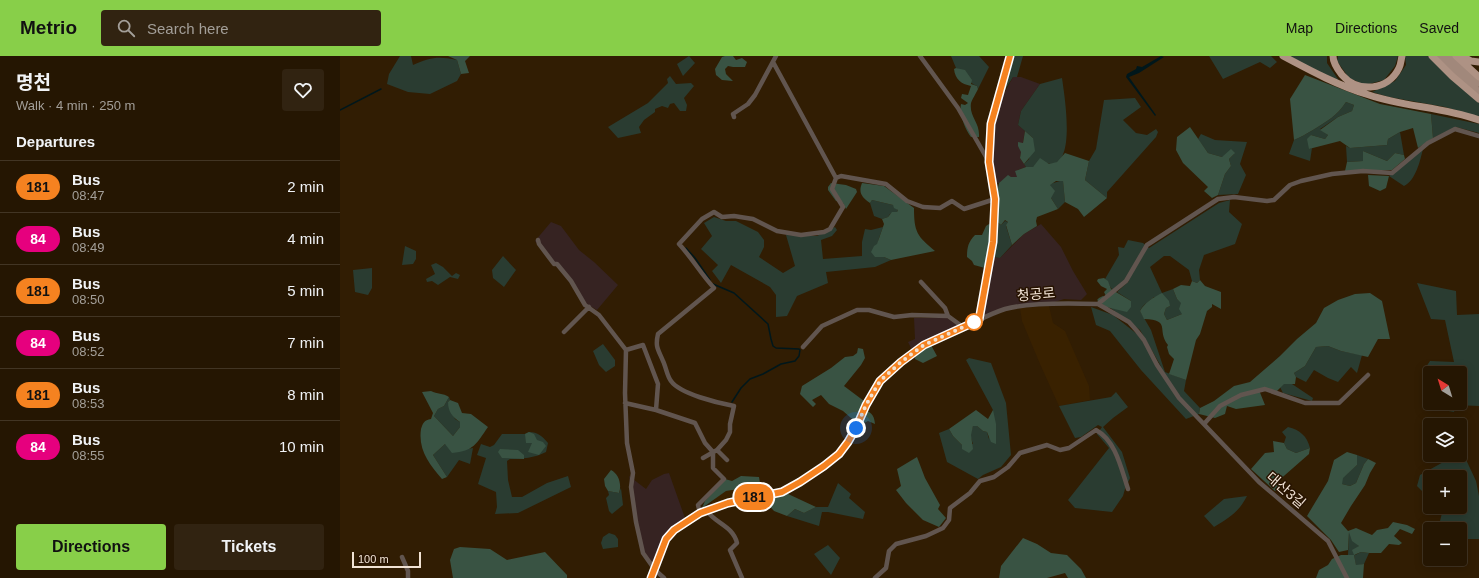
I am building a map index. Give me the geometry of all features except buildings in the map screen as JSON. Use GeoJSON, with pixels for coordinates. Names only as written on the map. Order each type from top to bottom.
{"type":"FeatureCollection","features":[{"type":"Feature","properties":{"kind":"highway"},"geometry":{"type":"LineString","coordinates":[[1283,56],[1326,79],[1369,96],[1463,114],[1479,120]]}},
{"type":"Feature","properties":{"kind":"highway"},"geometry":{"type":"LineString","coordinates":[[1333,56],[1333,60],[1346,80],[1365,88],[1376,87],[1385,83],[1399,69],[1402,56]]}},
{"type":"Feature","properties":{"kind":"highway"},"geometry":{"type":"LineString","coordinates":[[1432,56],[1452,76],[1479,99]]}},
{"type":"Feature","properties":{"kind":"highway"},"geometry":{"type":"LineString","coordinates":[[1456,56],[1479,76]]}},
{"type":"Feature","properties":{"kind":"highway"},"geometry":{"type":"LineString","coordinates":[[1462,56],[1479,62]]}},
{"type":"Feature","properties":{"kind":"main road"},"geometry":{"type":"LineString","coordinates":[[1439,56],[1479,92]]}},
{"type":"Feature","properties":{"kind":"main road"},"geometry":{"type":"LineString","coordinates":[[1448,56],[1479,83]]}},
{"type":"Feature","properties":{"kind":"street"},"geometry":{"type":"LineString","coordinates":[[734,117],[733,114],[748,104],[776,56]]}},
{"type":"Feature","properties":{"kind":"street"},"geometry":{"type":"LineString","coordinates":[[920,56],[958,108],[989,162]]}},
{"type":"Feature","properties":{"kind":"street"},"geometry":{"type":"LineString","coordinates":[[979,320],[993,242],[995,199],[989,162],[991,124],[1010,56]]}},
{"type":"Feature","properties":{"kind":"street"},"geometry":{"type":"LineString","coordinates":[[703,458],[715,451],[726,440],[730,432],[730,424],[734,406],[711,401],[675,386],[669,380],[666,367],[656,343],[658,334],[714,288],[679,244],[702,219],[714,212],[722,217],[734,216],[753,219],[778,231],[801,235],[824,232],[830,229],[843,208],[832,189],[836,178],[773,62]]}},
{"type":"Feature","properties":{"kind":"street"},"geometry":{"type":"LineString","coordinates":[[1098,304],[1126,281],[1147,245],[1218,200],[1234,197],[1267,201],[1274,200],[1290,185],[1301,181],[1332,174],[1355,172],[1392,173],[1428,143],[1455,129],[1479,136]]}},
{"type":"Feature","properties":{"kind":"street"},"geometry":{"type":"LineString","coordinates":[[836,178],[841,176],[886,184],[907,201],[923,206],[940,208],[952,201],[964,209],[995,199]]}},
{"type":"Feature","properties":{"kind":"street"},"geometry":{"type":"LineString","coordinates":[[538,240],[539,244],[554,264],[557,264],[571,281],[585,305],[599,314],[626,350],[625,403],[627,443],[633,473],[630,487],[643,553],[654,570],[664,578]]}},
{"type":"Feature","properties":{"kind":"street"},"geometry":{"type":"LineString","coordinates":[[921,282],[945,308],[948,316],[963,327]]}},
{"type":"Feature","properties":{"kind":"street","name":"청공로"},"geometry":{"type":"LineString","coordinates":[[651,578],[666,539],[674,530],[707,510],[728,503],[782,492],[824,466],[839,454],[856,428],[866,405],[880,381],[901,362],[924,345],[979,320],[1016,307],[1065,303],[1098,304]]}},
{"type":"Feature","properties":{"kind":"street","name":"대산3길"},"geometry":{"type":"LineString","coordinates":[[1098,304],[1128,322],[1137,331],[1179,398],[1259,482],[1328,541],[1347,578]]}},
{"type":"Feature","properties":{"kind":"street"},"geometry":{"type":"LineString","coordinates":[[564,332],[589,307]]}},
{"type":"Feature","properties":{"kind":"street"},"geometry":{"type":"LineString","coordinates":[[803,347],[822,326],[857,310],[869,310],[894,317],[948,316]]}},
{"type":"Feature","properties":{"kind":"street"},"geometry":{"type":"LineString","coordinates":[[626,350],[643,345],[658,384],[656,410]]}},
{"type":"Feature","properties":{"kind":"street"},"geometry":{"type":"LineString","coordinates":[[1204,424],[1220,406],[1242,394],[1265,389],[1305,404],[1339,403],[1368,375]]}},
{"type":"Feature","properties":{"kind":"street"},"geometry":{"type":"LineString","coordinates":[[625,403],[656,410],[695,423],[705,443],[728,460]]}},
{"type":"Feature","properties":{"kind":"street"},"geometry":{"type":"LineString","coordinates":[[875,578],[886,568],[889,551],[896,544],[926,536],[943,528],[949,520],[950,508],[970,493],[980,481],[994,477],[1008,467],[1020,453],[1047,445],[1060,450],[1069,448],[1096,430],[1103,434],[1116,453],[1128,489]]}},
{"type":"Feature","properties":{"kind":"street"},"geometry":{"type":"LineString","coordinates":[[700,513],[698,505],[724,479],[713,468],[715,451]]}},
{"type":"Feature","properties":{"kind":"street"},"geometry":{"type":"LineString","coordinates":[[707,510],[711,517],[729,529],[736,540],[737,543],[730,550],[742,578]]}},
{"type":"Feature","properties":{"kind":"street"},"geometry":{"type":"LineString","coordinates":[[402,557],[408,571],[408,578]]}},
{"type":"Feature","properties":{"kind":"shaded area"},"geometry":{"type":"Polygon","coordinates":[[[1013,77],[1021,77],[1040,84],[1021,111],[1018,125],[1025,131],[1020,158],[1026,167],[1018,170],[1017,177],[1008,176],[999,183],[996,183],[991,156],[995,118],[1000,101],[1013,77]]]}},
{"type":"Feature","properties":{"kind":"shaded area"},"geometry":{"type":"Polygon","coordinates":[[[551,222],[561,226],[579,250],[618,285],[597,310],[585,303],[557,262],[551,263],[535,241],[551,222]]]}},
{"type":"Feature","properties":{"kind":"shaded area"},"geometry":{"type":"Polygon","coordinates":[[[1041,224],[1061,247],[1087,294],[1081,300],[1064,299],[1055,302],[1002,309],[982,316],[993,257],[1000,258],[1024,234],[1041,224]]]}},
{"type":"Feature","properties":{"kind":"shaded area"},"geometry":{"type":"Polygon","coordinates":[[[1049,306],[1053,323],[1065,331],[1089,386],[1090,400],[1059,406],[1040,364],[1022,321],[1020,308],[1049,306]]]}},
{"type":"Feature","properties":{"kind":"shaded area"},"geometry":{"type":"Polygon","coordinates":[[[914,318],[947,318],[960,327],[912,350],[908,342],[915,339],[914,318]]]}},
{"type":"Feature","properties":{"kind":"shaded area"},"geometry":{"type":"Polygon","coordinates":[[[669,473],[685,518],[669,530],[660,543],[652,563],[642,553],[629,476],[646,489],[652,480],[669,473]]]}},
{"type":"Feature","properties":{"kind":"shaded area"},"geometry":{"type":"Polygon","coordinates":[[[745,488],[763,490],[749,496],[710,504],[714,499],[726,491],[745,488]]]}},
{"type":"Feature","properties":{"kind":"green space"},"geometry":{"type":"Polygon","coordinates":[[[400,56],[411,56],[413,65],[435,58],[457,60],[461,74],[457,81],[430,94],[408,92],[387,84],[389,74],[400,56]]]}},
{"type":"Feature","properties":{"kind":"green space"},"geometry":{"type":"Polygon","coordinates":[[[448,56],[470,56],[465,61],[469,73],[461,74],[457,60],[448,56]]]}},
{"type":"Feature","properties":{"kind":"green space"},"geometry":{"type":"Polygon","coordinates":[[[689,56],[695,63],[683,76],[677,64],[689,56]]]}},
{"type":"Feature","properties":{"kind":"green space"},"geometry":{"type":"Polygon","coordinates":[[[733,56],[736,60],[742,58],[747,62],[745,67],[728,66],[725,69],[726,74],[733,81],[722,80],[716,75],[715,69],[722,57],[733,56]]]}},
{"type":"Feature","properties":{"kind":"green space"},"geometry":{"type":"Polygon","coordinates":[[[951,56],[979,56],[989,67],[978,89],[977,86],[956,68],[951,56]]]}},
{"type":"Feature","properties":{"kind":"green space"},"geometry":{"type":"Polygon","coordinates":[[[1011,56],[1023,56],[1017,77],[1013,77],[1001,96],[1011,56]]]}},
{"type":"Feature","properties":{"kind":"green space"},"geometry":{"type":"Polygon","coordinates":[[[1209,56],[1271,56],[1277,62],[1270,68],[1260,62],[1223,79],[1209,56]]]}},
{"type":"Feature","properties":{"kind":"green space"},"geometry":{"type":"Polygon","coordinates":[[[1288,56],[1327,56],[1327,63],[1340,82],[1288,56]]]}},
{"type":"Feature","properties":{"kind":"green space"},"geometry":{"type":"Polygon","coordinates":[[[1338,56],[1398,56],[1395,66],[1384,80],[1365,85],[1349,78],[1337,61],[1338,56]]]}},
{"type":"Feature","properties":{"kind":"green space"},"geometry":{"type":"Polygon","coordinates":[[[1405,56],[1428,56],[1479,103],[1479,117],[1445,107],[1389,97],[1372,92],[1395,81],[1406,65],[1405,56]]]}},
{"type":"Feature","properties":{"kind":"green space"},"geometry":{"type":"Polygon","coordinates":[[[954,69],[965,70],[972,80],[971,84],[977,86],[978,89],[971,103],[971,108],[978,127],[979,137],[971,137],[963,121],[961,104],[965,105],[968,103],[961,98],[962,94],[968,95],[971,86],[964,84],[957,78],[954,69]]]}},
{"type":"Feature","properties":{"kind":"green space"},"geometry":{"type":"Polygon","coordinates":[[[1305,75],[1380,104],[1431,114],[1433,138],[1418,148],[1413,128],[1400,132],[1388,139],[1387,145],[1350,148],[1340,141],[1309,149],[1307,139],[1311,135],[1325,139],[1328,135],[1320,130],[1338,117],[1352,111],[1354,105],[1346,102],[1339,111],[1327,121],[1294,140],[1290,99],[1305,75]]]}},
{"type":"Feature","properties":{"kind":"green space"},"geometry":{"type":"Polygon","coordinates":[[[670,76],[676,84],[691,83],[694,86],[684,98],[687,105],[686,111],[680,111],[674,103],[670,104],[668,108],[662,106],[655,109],[655,112],[644,120],[639,127],[641,133],[618,138],[608,127],[648,103],[668,83],[667,79],[670,76]]]}},
{"type":"Feature","properties":{"kind":"green space"},"geometry":{"type":"Polygon","coordinates":[[[1062,78],[1067,132],[1061,158],[1054,164],[1043,162],[1033,167],[1026,167],[1024,164],[1029,159],[1033,138],[1018,125],[1021,111],[1040,84],[1062,78]]]}},
{"type":"Feature","properties":{"kind":"green space"},"geometry":{"type":"Polygon","coordinates":[[[1135,98],[1141,107],[1123,120],[1136,133],[1147,135],[1156,129],[1158,132],[1156,137],[1107,192],[1107,198],[1085,180],[1089,161],[1096,149],[1104,100],[1135,98]]]}},
{"type":"Feature","properties":{"kind":"green space"},"geometry":{"type":"Polygon","coordinates":[[[1346,102],[1354,105],[1352,111],[1338,117],[1320,129],[1328,135],[1325,139],[1311,135],[1309,149],[1312,148],[1310,161],[1289,154],[1294,140],[1327,121],[1339,111],[1346,102]]]}},
{"type":"Feature","properties":{"kind":"green space"},"geometry":{"type":"Polygon","coordinates":[[[1431,114],[1479,124],[1479,133],[1456,127],[1433,138],[1431,114]]]}},
{"type":"Feature","properties":{"kind":"green space"},"geometry":{"type":"Polygon","coordinates":[[[1190,127],[1208,153],[1222,157],[1231,149],[1235,153],[1229,159],[1231,166],[1225,174],[1218,195],[1212,198],[1204,191],[1208,187],[1183,163],[1176,150],[1177,137],[1190,127]]]}},
{"type":"Feature","properties":{"kind":"green space"},"geometry":{"type":"Polygon","coordinates":[[[1025,131],[1033,138],[1035,151],[1024,164],[1020,158],[1021,152],[1018,142],[1023,143],[1025,131]]]}},
{"type":"Feature","properties":{"kind":"green space"},"geometry":{"type":"Polygon","coordinates":[[[1400,132],[1404,155],[1395,153],[1387,161],[1363,151],[1363,161],[1347,162],[1346,146],[1350,148],[1387,145],[1388,139],[1400,132]]]}},
{"type":"Feature","properties":{"kind":"green space"},"geometry":{"type":"Polygon","coordinates":[[[1201,134],[1215,140],[1247,142],[1240,164],[1246,175],[1238,194],[1218,195],[1225,174],[1231,166],[1229,159],[1234,154],[1222,157],[1208,153],[1198,139],[1201,134]]]}},
{"type":"Feature","properties":{"kind":"green space"},"geometry":{"type":"Polygon","coordinates":[[[1423,149],[1417,170],[1408,183],[1404,186],[1389,176],[1423,149]]]}},
{"type":"Feature","properties":{"kind":"green space"},"geometry":{"type":"Polygon","coordinates":[[[1363,151],[1387,161],[1395,153],[1404,155],[1405,159],[1392,170],[1345,171],[1347,162],[1363,161],[1363,151]]]}},
{"type":"Feature","properties":{"kind":"green space"},"geometry":{"type":"Polygon","coordinates":[[[1065,153],[1089,161],[1085,180],[1107,198],[1084,217],[1078,209],[1065,202],[1063,181],[1056,181],[1050,185],[1055,191],[1051,198],[1058,209],[1037,217],[1037,226],[1024,234],[1012,245],[1006,225],[1008,222],[1005,220],[1001,225],[996,221],[996,198],[999,183],[1008,175],[1011,177],[1017,177],[1015,171],[1026,167],[1033,167],[1040,158],[1049,164],[1057,162],[1065,153]]]}},
{"type":"Feature","properties":{"kind":"green space"},"geometry":{"type":"Polygon","coordinates":[[[1368,175],[1389,176],[1386,188],[1380,191],[1369,186],[1368,175]]]}},
{"type":"Feature","properties":{"kind":"green space"},"geometry":{"type":"Polygon","coordinates":[[[1063,180],[1065,202],[1058,209],[1051,198],[1050,184],[1063,180]]]}},
{"type":"Feature","properties":{"kind":"green space"},"geometry":{"type":"Polygon","coordinates":[[[831,183],[846,185],[856,189],[857,192],[846,209],[843,203],[836,201],[828,190],[831,183]]]}},
{"type":"Feature","properties":{"kind":"green space"},"geometry":{"type":"Polygon","coordinates":[[[862,183],[884,186],[914,208],[915,223],[918,233],[920,237],[935,251],[891,260],[884,257],[875,257],[871,252],[877,244],[884,224],[882,219],[888,217],[892,212],[897,212],[898,210],[894,208],[893,205],[872,200],[870,203],[865,199],[860,190],[862,183]]]}},
{"type":"Feature","properties":{"kind":"green space"},"geometry":{"type":"Polygon","coordinates":[[[872,200],[893,205],[898,210],[897,212],[882,219],[874,216],[870,203],[872,200]]]}},
{"type":"Feature","properties":{"kind":"green space"},"geometry":{"type":"Polygon","coordinates":[[[1230,200],[1229,212],[1242,224],[1235,244],[1204,255],[1199,270],[1200,280],[1197,283],[1192,281],[1189,270],[1170,256],[1164,256],[1150,267],[1162,293],[1173,289],[1177,299],[1182,303],[1182,314],[1167,320],[1164,314],[1166,308],[1170,306],[1154,297],[1144,305],[1140,311],[1151,330],[1165,372],[1186,380],[1184,391],[1200,408],[1199,414],[1186,419],[1141,370],[1110,331],[1096,325],[1091,307],[1113,315],[1137,334],[1162,368],[1140,330],[1109,307],[1117,309],[1131,301],[1117,292],[1129,281],[1125,280],[1113,290],[1105,279],[1119,255],[1118,247],[1124,248],[1128,240],[1143,243],[1149,248],[1219,203],[1230,200]]]}},
{"type":"Feature","properties":{"kind":"green space"},"geometry":{"type":"Polygon","coordinates":[[[714,217],[726,221],[736,221],[758,232],[764,240],[764,247],[759,257],[783,273],[795,266],[786,235],[817,236],[835,227],[837,230],[832,236],[821,240],[823,259],[862,256],[862,242],[865,229],[871,230],[883,227],[875,256],[884,257],[891,260],[875,267],[826,272],[828,283],[797,296],[787,316],[776,317],[776,295],[770,287],[731,265],[721,283],[712,271],[718,265],[701,249],[712,236],[704,223],[714,217]]]}},
{"type":"Feature","properties":{"kind":"green space"},"geometry":{"type":"Polygon","coordinates":[[[1005,221],[1008,222],[1006,226],[1012,245],[1000,258],[993,257],[998,223],[1001,225],[1005,221]]]}},
{"type":"Feature","properties":{"kind":"green space"},"geometry":{"type":"Polygon","coordinates":[[[989,224],[991,225],[991,236],[985,268],[974,265],[967,257],[967,251],[969,243],[975,235],[982,235],[986,226],[989,224]]]}},
{"type":"Feature","properties":{"kind":"green space"},"geometry":{"type":"Polygon","coordinates":[[[405,246],[416,251],[416,259],[413,264],[402,265],[405,246]]]}},
{"type":"Feature","properties":{"kind":"green space"},"geometry":{"type":"Polygon","coordinates":[[[503,256],[516,270],[504,287],[493,278],[492,270],[503,256]]]}},
{"type":"Feature","properties":{"kind":"green space"},"geometry":{"type":"Polygon","coordinates":[[[436,263],[443,267],[452,276],[456,273],[460,275],[458,279],[450,277],[438,285],[432,281],[427,282],[426,279],[435,274],[431,265],[436,263]]]}},
{"type":"Feature","properties":{"kind":"green space"},"geometry":{"type":"Polygon","coordinates":[[[372,268],[372,288],[368,295],[355,292],[353,270],[372,268]]]}},
{"type":"Feature","properties":{"kind":"green space"},"geometry":{"type":"Polygon","coordinates":[[[1104,278],[1108,281],[1111,289],[1131,301],[1131,307],[1127,312],[1106,307],[1097,300],[1103,296],[1107,298],[1104,292],[1107,289],[1101,286],[1097,281],[1098,279],[1104,278]]]}},
{"type":"Feature","properties":{"kind":"green space"},"geometry":{"type":"Polygon","coordinates":[[[1200,280],[1205,286],[1221,292],[1221,309],[1212,304],[1212,307],[1207,311],[1200,334],[1196,340],[1186,380],[1169,374],[1174,359],[1169,354],[1167,347],[1168,345],[1163,335],[1161,324],[1158,321],[1144,319],[1140,311],[1153,298],[1162,293],[1169,301],[1170,306],[1166,308],[1164,314],[1167,320],[1182,314],[1179,309],[1181,303],[1177,299],[1173,289],[1181,285],[1190,286],[1192,281],[1197,283],[1200,280]]]}},
{"type":"Feature","properties":{"kind":"green space"},"geometry":{"type":"Polygon","coordinates":[[[1417,283],[1456,291],[1457,315],[1479,314],[1479,406],[1467,405],[1467,366],[1427,366],[1430,361],[1454,362],[1445,320],[1431,319],[1417,283]]]}},
{"type":"Feature","properties":{"kind":"green space"},"geometry":{"type":"Polygon","coordinates":[[[1370,293],[1382,301],[1390,339],[1378,339],[1368,357],[1341,351],[1328,346],[1316,347],[1305,366],[1294,373],[1296,377],[1295,384],[1284,384],[1276,392],[1259,390],[1265,405],[1236,409],[1227,406],[1225,414],[1215,418],[1199,414],[1200,408],[1214,401],[1234,386],[1250,382],[1316,323],[1324,308],[1338,300],[1355,294],[1370,293]]]}},
{"type":"Feature","properties":{"kind":"green space"},"geometry":{"type":"Polygon","coordinates":[[[926,342],[931,345],[937,356],[923,363],[915,359],[916,348],[926,342]]]}},
{"type":"Feature","properties":{"kind":"green space"},"geometry":{"type":"Polygon","coordinates":[[[603,344],[615,360],[615,366],[606,372],[599,365],[593,351],[603,344]]]}},
{"type":"Feature","properties":{"kind":"green space"},"geometry":{"type":"Polygon","coordinates":[[[1328,346],[1341,351],[1362,355],[1357,373],[1351,367],[1338,382],[1314,370],[1306,382],[1296,377],[1294,373],[1305,366],[1316,347],[1328,346]]]}},
{"type":"Feature","properties":{"kind":"green space"},"geometry":{"type":"Polygon","coordinates":[[[858,348],[863,349],[865,358],[844,386],[864,401],[862,409],[872,414],[875,424],[868,421],[864,423],[851,418],[843,411],[829,404],[821,395],[812,400],[816,404],[813,407],[800,394],[802,386],[831,368],[845,357],[853,356],[857,353],[858,348]]]}},
{"type":"Feature","properties":{"kind":"green space"},"geometry":{"type":"Polygon","coordinates":[[[969,358],[991,363],[1006,403],[1011,455],[1001,467],[983,475],[978,479],[947,462],[939,433],[949,429],[953,436],[962,445],[973,444],[970,435],[973,426],[977,426],[983,431],[987,432],[989,439],[993,410],[966,360],[969,358]]]}},
{"type":"Feature","properties":{"kind":"green space"},"geometry":{"type":"Polygon","coordinates":[[[1284,383],[1292,384],[1313,398],[1312,401],[1283,393],[1280,387],[1284,383]]]}},
{"type":"Feature","properties":{"kind":"green space"},"geometry":{"type":"Polygon","coordinates":[[[431,391],[449,397],[444,406],[438,409],[434,416],[453,436],[460,427],[460,422],[450,411],[448,402],[450,400],[458,403],[462,413],[471,414],[488,427],[474,446],[452,453],[445,444],[433,455],[447,477],[442,479],[429,462],[421,444],[422,425],[425,421],[431,419],[433,413],[422,392],[431,391]]]}},
{"type":"Feature","properties":{"kind":"green space"},"geometry":{"type":"Polygon","coordinates":[[[1116,392],[1128,407],[1103,427],[1122,452],[1130,478],[1123,496],[1112,512],[1075,508],[1068,500],[1109,448],[1097,434],[1102,427],[1098,425],[1081,437],[1075,438],[1059,406],[1111,397],[1116,392]]]}},
{"type":"Feature","properties":{"kind":"green space"},"geometry":{"type":"Polygon","coordinates":[[[449,397],[450,400],[448,402],[455,419],[460,422],[460,427],[453,436],[434,416],[438,409],[444,406],[449,397]]]}},
{"type":"Feature","properties":{"kind":"green space"},"geometry":{"type":"Polygon","coordinates":[[[976,410],[988,419],[993,410],[996,424],[996,444],[991,442],[987,432],[983,431],[977,426],[973,426],[971,435],[973,449],[969,453],[962,449],[962,445],[953,436],[949,429],[976,410]]]}},
{"type":"Feature","properties":{"kind":"green space"},"geometry":{"type":"Polygon","coordinates":[[[1443,410],[1455,410],[1454,412],[1443,410]]]}},
{"type":"Feature","properties":{"kind":"green space"},"geometry":{"type":"Polygon","coordinates":[[[1288,427],[1302,434],[1307,440],[1310,448],[1296,453],[1287,449],[1284,443],[1286,437],[1282,432],[1288,427]]]}},
{"type":"Feature","properties":{"kind":"green space"},"geometry":{"type":"Polygon","coordinates":[[[529,432],[540,435],[544,438],[548,443],[546,452],[533,457],[510,459],[507,461],[508,480],[512,497],[522,497],[547,483],[568,476],[571,487],[518,513],[495,514],[497,507],[496,492],[478,484],[486,458],[477,455],[481,444],[490,447],[494,445],[502,434],[525,434],[529,432]]]}},
{"type":"Feature","properties":{"kind":"green space"},"geometry":{"type":"Polygon","coordinates":[[[529,432],[534,434],[537,440],[543,442],[546,446],[539,455],[528,452],[532,443],[526,443],[525,434],[529,432]]]}},
{"type":"Feature","properties":{"kind":"green space"},"geometry":{"type":"Polygon","coordinates":[[[1273,441],[1284,443],[1287,449],[1296,453],[1310,448],[1309,454],[1277,482],[1279,490],[1275,491],[1251,469],[1265,453],[1274,452],[1273,441]]]}},
{"type":"Feature","properties":{"kind":"green space"},"geometry":{"type":"Polygon","coordinates":[[[445,444],[467,449],[473,448],[470,464],[459,460],[447,477],[433,455],[445,444]]]}},
{"type":"Feature","properties":{"kind":"green space"},"geometry":{"type":"Polygon","coordinates":[[[500,449],[518,450],[524,455],[524,459],[502,458],[498,452],[500,449]]]}},
{"type":"Feature","properties":{"kind":"green space"},"geometry":{"type":"Polygon","coordinates":[[[1347,452],[1357,455],[1357,465],[1343,478],[1342,484],[1350,486],[1356,483],[1364,464],[1368,459],[1376,463],[1365,485],[1341,523],[1348,531],[1356,528],[1372,535],[1377,530],[1388,528],[1393,522],[1407,525],[1415,529],[1412,534],[1400,529],[1394,536],[1402,543],[1399,545],[1389,544],[1381,553],[1361,552],[1354,555],[1352,550],[1359,546],[1352,541],[1349,532],[1348,550],[1339,552],[1331,540],[1307,516],[1328,481],[1334,460],[1347,452]]]}},
{"type":"Feature","properties":{"kind":"green space"},"geometry":{"type":"Polygon","coordinates":[[[1357,455],[1368,459],[1364,464],[1356,483],[1350,486],[1342,484],[1342,478],[1357,465],[1357,455]]]}},
{"type":"Feature","properties":{"kind":"green space"},"geometry":{"type":"Polygon","coordinates":[[[917,457],[925,478],[940,505],[938,509],[946,518],[939,527],[923,520],[906,503],[896,490],[901,486],[897,469],[917,457]]]}},
{"type":"Feature","properties":{"kind":"green space"},"geometry":{"type":"Polygon","coordinates":[[[1443,462],[1467,462],[1476,481],[1479,496],[1479,539],[1467,539],[1467,522],[1440,522],[1442,514],[1467,514],[1467,470],[1429,470],[1443,462]]]}},
{"type":"Feature","properties":{"kind":"green space"},"geometry":{"type":"Polygon","coordinates":[[[611,470],[616,474],[619,480],[619,493],[608,491],[605,486],[604,479],[611,470]]]}},
{"type":"Feature","properties":{"kind":"green space"},"geometry":{"type":"Polygon","coordinates":[[[1423,473],[1423,492],[1417,486],[1420,475],[1423,473]]]}},
{"type":"Feature","properties":{"kind":"green space"},"geometry":{"type":"Polygon","coordinates":[[[741,476],[759,477],[760,483],[765,486],[763,490],[745,488],[726,491],[702,508],[705,501],[725,479],[732,481],[741,476]]]}},
{"type":"Feature","properties":{"kind":"green space"},"geometry":{"type":"Polygon","coordinates":[[[838,483],[851,494],[849,498],[865,512],[863,519],[822,512],[819,526],[787,516],[795,509],[804,513],[816,507],[828,507],[838,483]]]}},
{"type":"Feature","properties":{"kind":"green space"},"geometry":{"type":"Polygon","coordinates":[[[621,488],[623,505],[612,514],[609,511],[606,498],[609,495],[608,491],[619,493],[621,488]]]}},
{"type":"Feature","properties":{"kind":"green space"},"geometry":{"type":"Polygon","coordinates":[[[786,493],[816,507],[804,513],[795,509],[787,516],[774,511],[765,501],[770,496],[786,493]]]}},
{"type":"Feature","properties":{"kind":"green space"},"geometry":{"type":"Polygon","coordinates":[[[1247,496],[1240,507],[1233,514],[1214,527],[1204,516],[1224,499],[1247,496]]]}},
{"type":"Feature","properties":{"kind":"green space"},"geometry":{"type":"Polygon","coordinates":[[[1349,531],[1359,546],[1355,555],[1361,552],[1369,553],[1364,564],[1356,566],[1354,555],[1348,555],[1349,531]]]}},
{"type":"Feature","properties":{"kind":"green space"},"geometry":{"type":"Polygon","coordinates":[[[609,533],[615,535],[618,539],[618,547],[603,549],[601,543],[603,537],[609,533]]]}},
{"type":"Feature","properties":{"kind":"green space"},"geometry":{"type":"Polygon","coordinates":[[[1023,538],[1037,544],[1051,553],[1067,555],[1081,569],[1086,578],[1068,578],[1065,573],[1047,578],[999,578],[1001,566],[1023,538]]]}},
{"type":"Feature","properties":{"kind":"green space"},"geometry":{"type":"Polygon","coordinates":[[[828,545],[840,558],[831,575],[814,554],[828,545]]]}},
{"type":"Feature","properties":{"kind":"green space"},"geometry":{"type":"Polygon","coordinates":[[[460,547],[490,549],[507,560],[545,552],[567,575],[567,578],[453,578],[450,560],[454,549],[460,547]]]}},
{"type":"Feature","properties":{"kind":"green space"},"geometry":{"type":"Polygon","coordinates":[[[1341,555],[1354,555],[1356,565],[1364,564],[1363,578],[1316,578],[1319,570],[1328,565],[1332,559],[1341,555]]]}},
{"type":"Feature","properties":{"kind":"water"},"geometry":{"type":"Polygon","coordinates":[[[1161,56],[1164,57],[1139,73],[1129,77],[1156,115],[1155,116],[1126,77],[1127,74],[1136,69],[1137,66],[1142,67],[1161,56]]]}},
{"type":"Feature","properties":{"kind":"waterway"},"geometry":{"type":"LineString","coordinates":[[340,110],[381,89]]}},
{"type":"Feature","properties":{"kind":"waterway"},"geometry":{"type":"LineString","coordinates":[[686,248],[710,280]]}},
{"type":"Feature","properties":{"kind":"waterway"},"geometry":{"type":"LineString","coordinates":[[713,284],[734,293],[768,324],[773,346],[776,348],[800,350],[799,356],[795,361],[781,364],[750,379],[741,388],[732,402]]}},
{"type":"Feature","properties":{"kind":"bus line","name":"181"},"geometry":{"type":"LineString","coordinates":[[651,578],[666,539],[674,530],[700,513],[728,503],[782,492],[824,466],[839,454],[848,442],[866,405],[880,381],[901,362],[924,345],[979,320],[993,242],[995,199],[989,162],[991,124],[1010,56]]}},
{"type":"Feature","properties":{"kind":"route"},"geometry":{"type":"LineString","coordinates":[[856,428],[866,405],[880,381],[901,362],[924,345],[979,320],[974,322]]}}]}
